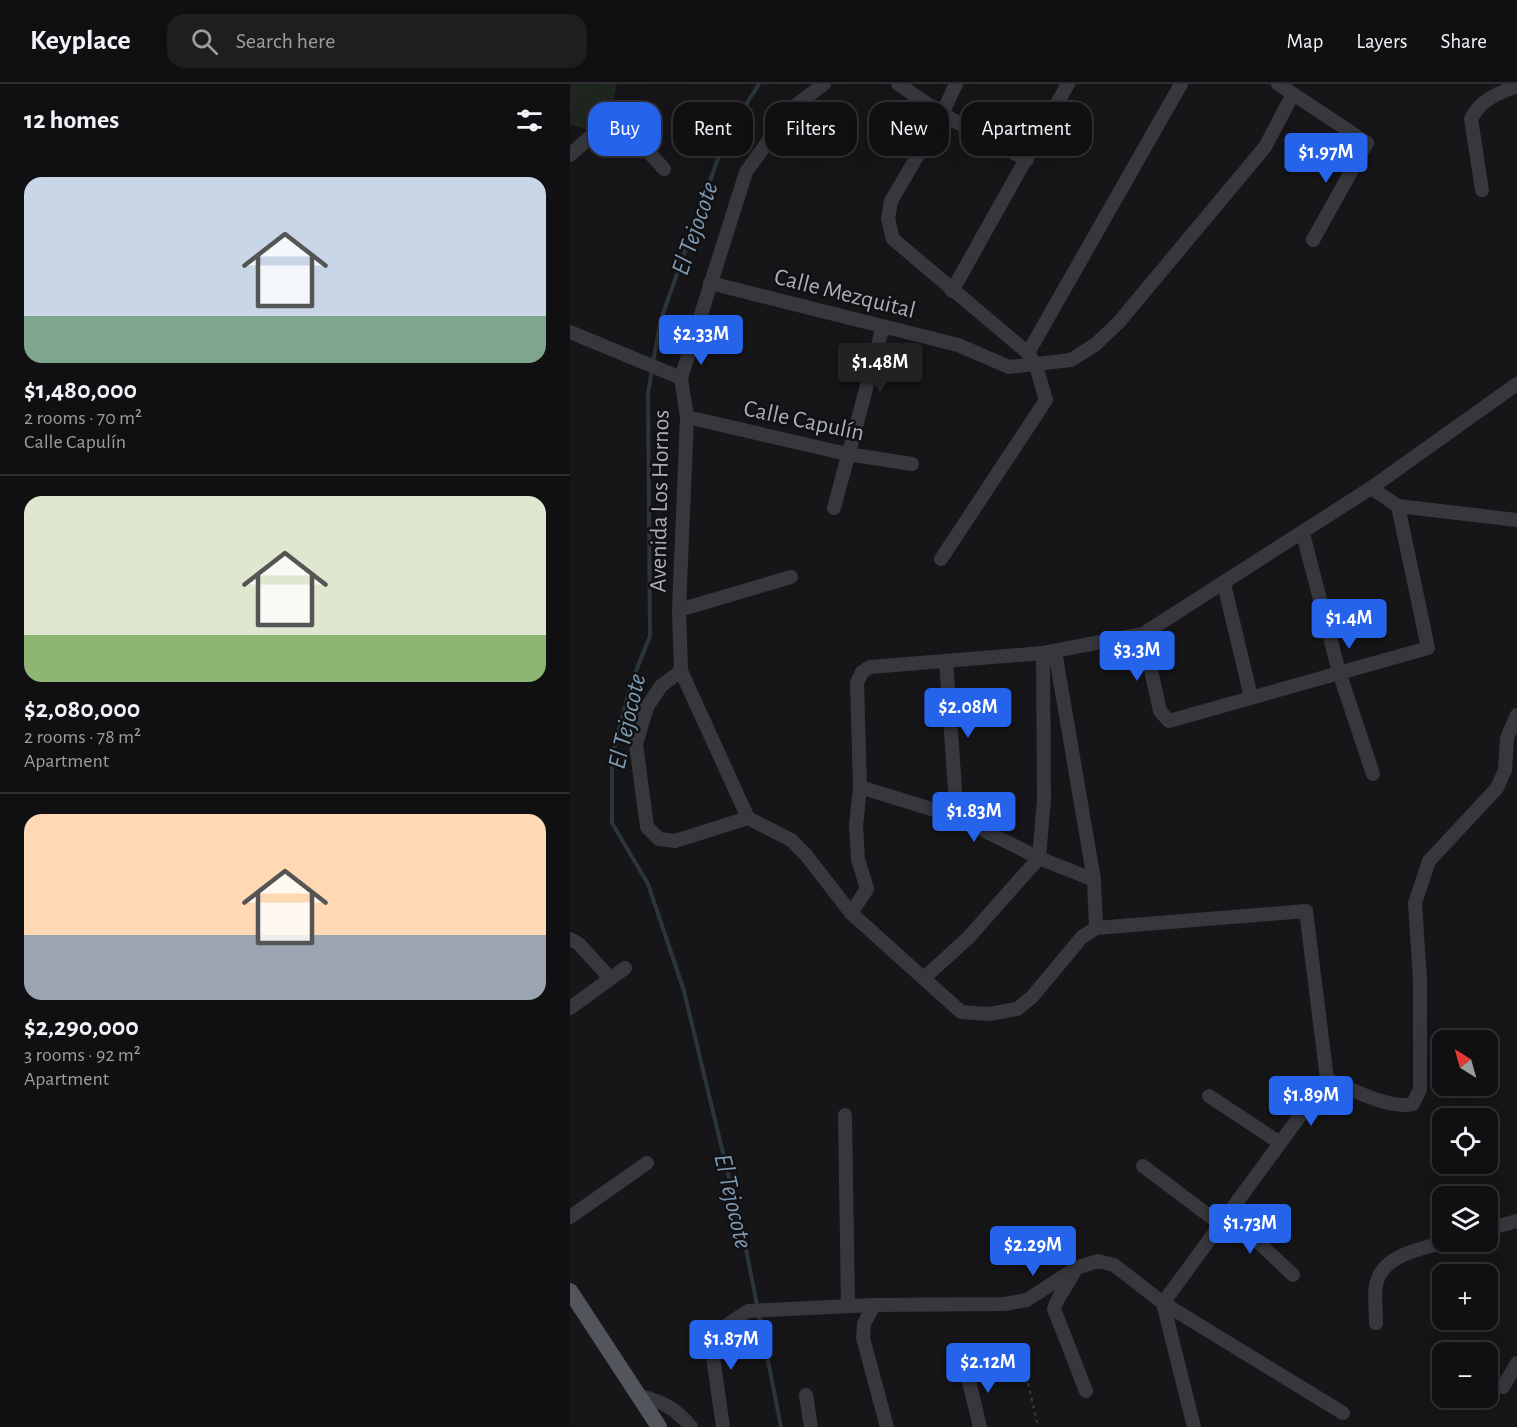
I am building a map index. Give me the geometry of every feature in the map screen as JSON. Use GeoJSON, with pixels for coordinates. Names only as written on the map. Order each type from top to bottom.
{"type":"FeatureCollection","features":[{"type":"Feature","properties":{"kind":"main road"},"geometry":{"type":"LineString","coordinates":[[570,1291],[659,1427]]}},
{"type":"Feature","properties":{"kind":"street","name":"Avenida Los Hornos"},"geometry":{"type":"LineString","coordinates":[[681,671],[679,609],[687,417],[681,378],[746,172],[792,108],[824,84]]}},
{"type":"Feature","properties":{"kind":"street"},"geometry":{"type":"LineString","coordinates":[[898,84],[924,102]]}},
{"type":"Feature","properties":{"kind":"street"},"geometry":{"type":"LineString","coordinates":[[948,102],[956,84]]}},
{"type":"Feature","properties":{"kind":"street"},"geometry":{"type":"LineString","coordinates":[[952,291],[1068,84]]}},
{"type":"Feature","properties":{"kind":"street"},"geometry":{"type":"LineString","coordinates":[[1028,353],[1181,84]]}},
{"type":"Feature","properties":{"kind":"street"},"geometry":{"type":"LineString","coordinates":[[1278,84],[1367,143],[1313,240]]}},
{"type":"Feature","properties":{"kind":"street"},"geometry":{"type":"LineString","coordinates":[[1482,190],[1471,119],[1476,108],[1494,95],[1517,86]]}},
{"type":"Feature","properties":{"kind":"street","name":"Calle Mezquital"},"geometry":{"type":"LineString","coordinates":[[710,283],[958,345],[1009,368],[1071,360],[1096,344],[1119,322],[1265,147],[1293,94]]}},
{"type":"Feature","properties":{"kind":"street"},"geometry":{"type":"LineString","coordinates":[[949,118],[1027,160]]}},
{"type":"Feature","properties":{"kind":"street"},"geometry":{"type":"LineString","coordinates":[[570,154],[589,138],[631,138],[649,152],[664,169]]}},
{"type":"Feature","properties":{"kind":"street"},"geometry":{"type":"LineString","coordinates":[[917,156],[891,201],[888,219],[893,239],[1028,353],[1036,366],[1046,400],[940,559]]}},
{"type":"Feature","properties":{"kind":"street"},"geometry":{"type":"LineString","coordinates":[[834,508],[883,326]]}},
{"type":"Feature","properties":{"kind":"street"},"geometry":{"type":"LineString","coordinates":[[570,332],[681,378]]}},
{"type":"Feature","properties":{"kind":"street"},"geometry":{"type":"LineString","coordinates":[[851,913],[867,889],[858,859],[856,826],[860,787],[858,676],[870,667],[946,663],[1049,652],[1143,634],[1303,534],[1514,388]]}},
{"type":"Feature","properties":{"kind":"street","name":"Calle Capulín"},"geometry":{"type":"LineString","coordinates":[[687,417],[847,454],[912,464]]}},
{"type":"Feature","properties":{"kind":"street"},"geometry":{"type":"LineString","coordinates":[[1371,488],[1398,506],[1517,520]]}},
{"type":"Feature","properties":{"kind":"street"},"geometry":{"type":"LineString","coordinates":[[1143,634],[1160,711],[1169,721],[1428,648],[1398,506]]}},
{"type":"Feature","properties":{"kind":"street"},"geometry":{"type":"LineString","coordinates":[[1303,534],[1339,672],[1373,774]]}},
{"type":"Feature","properties":{"kind":"street"},"geometry":{"type":"LineString","coordinates":[[679,609],[791,577]]}},
{"type":"Feature","properties":{"kind":"street"},"geometry":{"type":"LineString","coordinates":[[1224,584],[1251,697]]}},
{"type":"Feature","properties":{"kind":"street"},"geometry":{"type":"LineString","coordinates":[[924,977],[968,938],[1039,858],[1044,799],[1049,652]]}},
{"type":"Feature","properties":{"kind":"street"},"geometry":{"type":"LineString","coordinates":[[1049,652],[1094,880],[1096,928]]}},
{"type":"Feature","properties":{"kind":"street"},"geometry":{"type":"LineString","coordinates":[[946,663],[957,817]]}},
{"type":"Feature","properties":{"kind":"street"},"geometry":{"type":"LineString","coordinates":[[748,818],[675,841],[659,839],[647,827],[636,744],[647,707],[662,686],[681,671],[748,818],[791,840],[806,855],[851,913],[962,1012],[989,1014],[1017,1009],[1032,997],[1082,937],[1096,928],[1306,911],[1327,1078],[1163,1303]]}},
{"type":"Feature","properties":{"kind":"street"},"geometry":{"type":"LineString","coordinates":[[1327,1078],[1362,1094],[1403,1106],[1413,1104],[1420,1089],[1420,980],[1415,903],[1429,861],[1497,788],[1505,770],[1507,738],[1517,715]]}},
{"type":"Feature","properties":{"kind":"street"},"geometry":{"type":"LineString","coordinates":[[860,787],[957,817],[1039,858],[1094,880]]}},
{"type":"Feature","properties":{"kind":"street"},"geometry":{"type":"LineString","coordinates":[[570,939],[579,944],[609,977]]}},
{"type":"Feature","properties":{"kind":"street"},"geometry":{"type":"LineString","coordinates":[[570,1008],[609,977],[625,968]]}},
{"type":"Feature","properties":{"kind":"street"},"geometry":{"type":"LineString","coordinates":[[1209,1096],[1280,1143]]}},
{"type":"Feature","properties":{"kind":"street"},"geometry":{"type":"LineString","coordinates":[[845,1115],[848,1306]]}},
{"type":"Feature","properties":{"kind":"street"},"geometry":{"type":"LineString","coordinates":[[570,1217],[647,1163]]}},
{"type":"Feature","properties":{"kind":"street"},"geometry":{"type":"LineString","coordinates":[[1143,1167],[1224,1219],[1293,1275]]}},
{"type":"Feature","properties":{"kind":"street"},"geometry":{"type":"LineString","coordinates":[[1498,1226],[1517,1221]]}},
{"type":"Feature","properties":{"kind":"street"},"geometry":{"type":"LineString","coordinates":[[1376,1323],[1376,1284],[1383,1269],[1399,1256],[1432,1246]]}},
{"type":"Feature","properties":{"kind":"street"},"geometry":{"type":"LineString","coordinates":[[723,1427],[713,1357],[718,1339],[728,1324],[750,1311],[874,1305],[1004,1304],[1027,1300],[1076,1269],[1098,1261],[1114,1265],[1163,1303],[1343,1413]]}},
{"type":"Feature","properties":{"kind":"street"},"geometry":{"type":"LineString","coordinates":[[1076,1269],[1069,1286],[1056,1300],[1054,1308],[1086,1391]]}},
{"type":"Feature","properties":{"kind":"street"},"geometry":{"type":"LineString","coordinates":[[1163,1303],[1194,1427]]}},
{"type":"Feature","properties":{"kind":"street"},"geometry":{"type":"LineString","coordinates":[[874,1305],[864,1324],[863,1338],[887,1427]]}},
{"type":"Feature","properties":{"kind":"street"},"geometry":{"type":"LineString","coordinates":[[1503,1387],[1517,1363]]}},
{"type":"Feature","properties":{"kind":"street"},"geometry":{"type":"LineString","coordinates":[[968,1374],[980,1427]]}},
{"type":"Feature","properties":{"kind":"street"},"geometry":{"type":"LineString","coordinates":[[806,1395],[811,1427]]}},
{"type":"Feature","properties":{"kind":"street"},"geometry":{"type":"LineString","coordinates":[[640,1396],[660,1400],[677,1411],[691,1427]]}},
{"type":"Feature","properties":{"kind":"path"},"geometry":{"type":"LineString","coordinates":[[968,1374],[1027,1378],[1038,1427]]}},
{"type":"Feature","properties":{"kind":"shaded area"},"geometry":{"type":"Polygon","coordinates":[[[570,84],[617,84],[613,102],[588,102],[588,129],[570,125],[570,84]]]}},
{"type":"Feature","properties":{"kind":"waterway","name":"El Tejocote"},"geometry":{"type":"LineString","coordinates":[[759,84],[726,136],[660,322],[648,393],[650,636],[632,681],[612,756],[612,823],[648,884],[684,991],[746,1249],[781,1427]]}}]}
